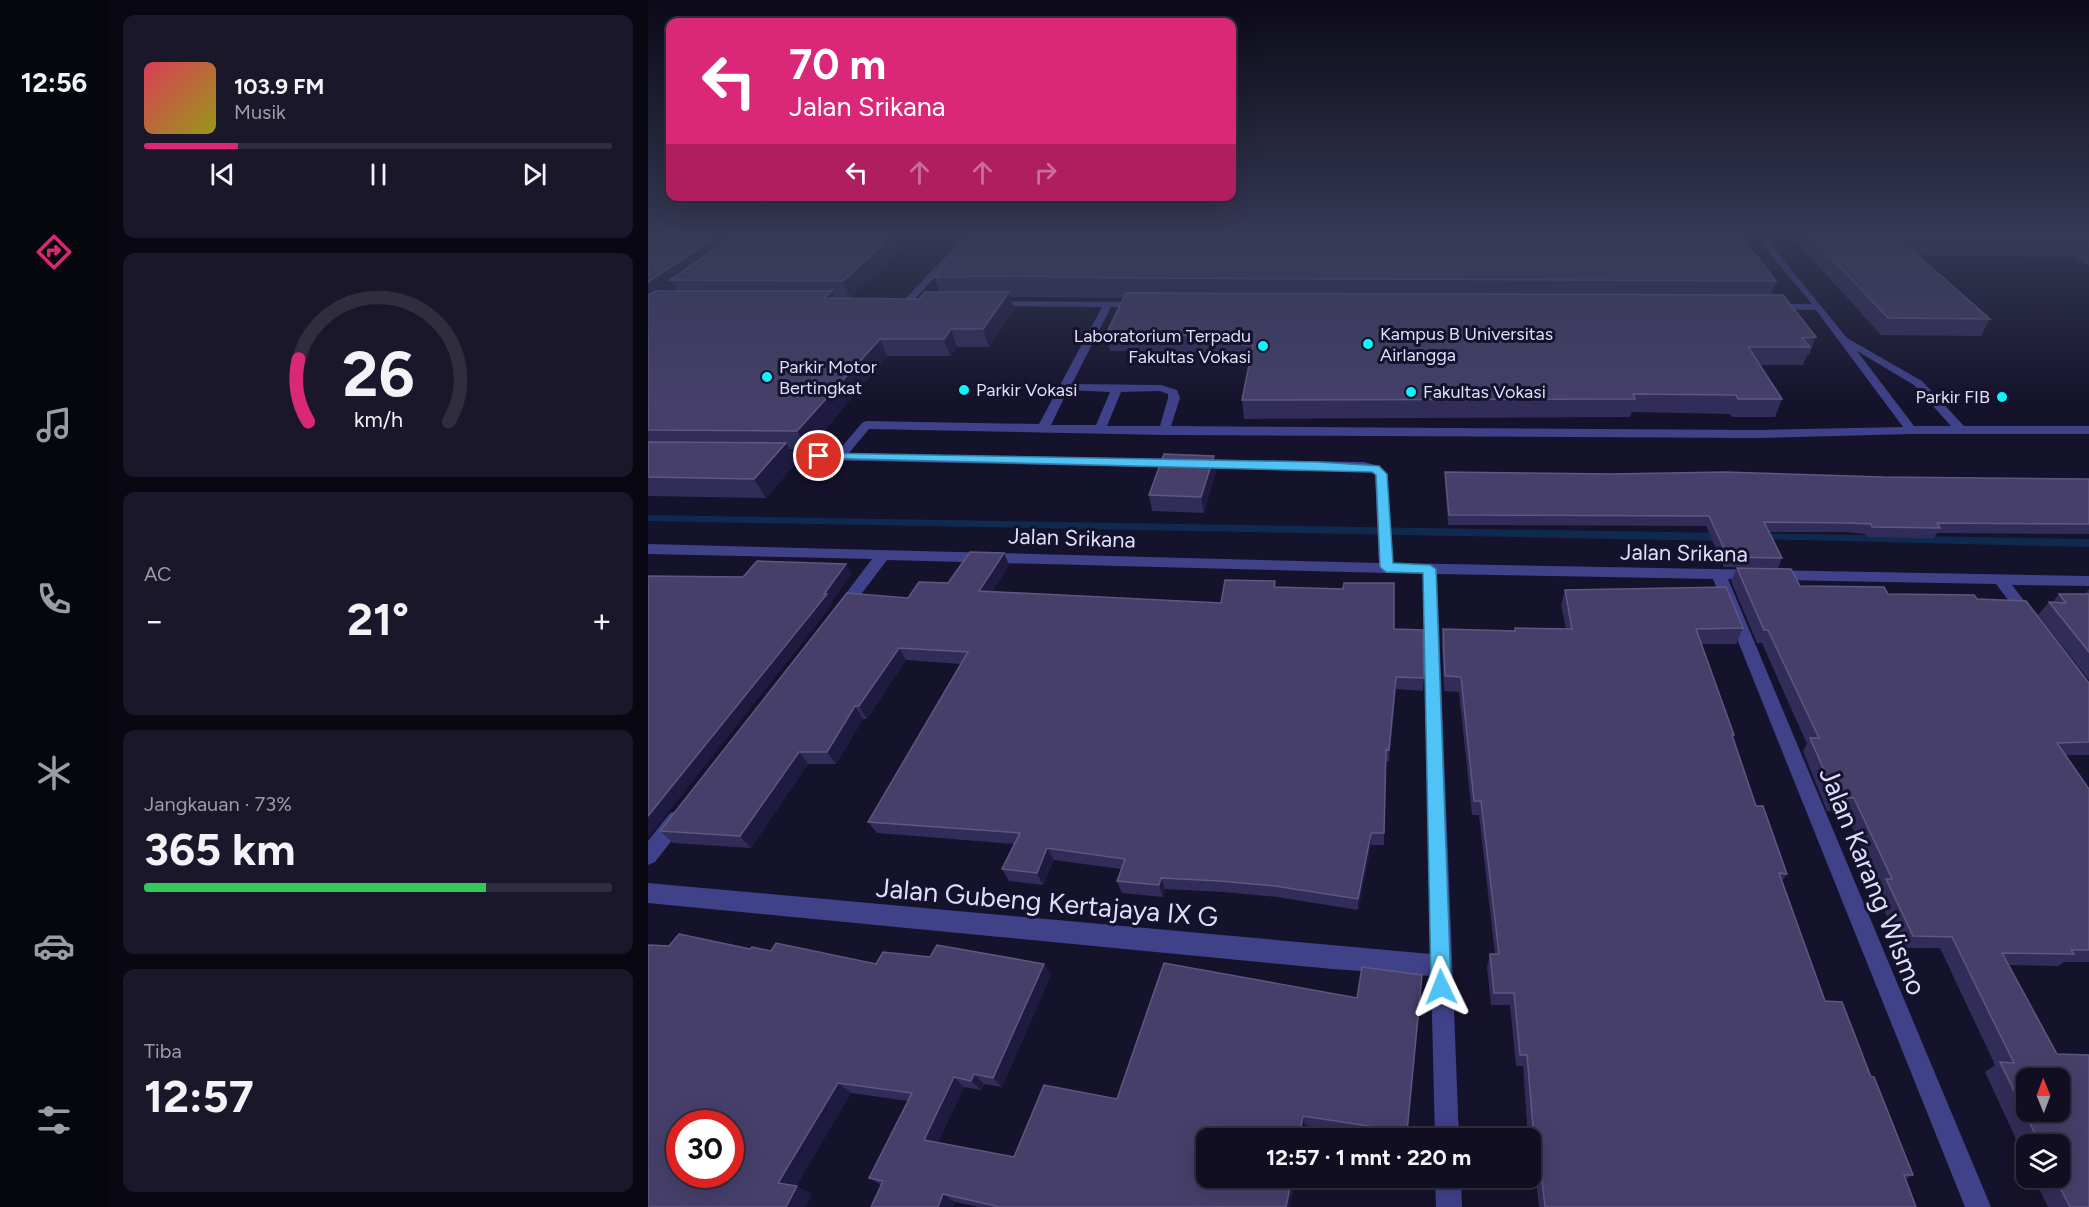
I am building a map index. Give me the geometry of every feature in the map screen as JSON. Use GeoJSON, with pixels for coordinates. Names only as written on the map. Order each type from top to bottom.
{"type":"FeatureCollection","features":[{"type":"Feature","properties":{"kind":"street"},"geometry":{"type":"LineString","coordinates":[[904,303],[916,291]]}},
{"type":"Feature","properties":{"kind":"street"},"geometry":{"type":"LineString","coordinates":[[1806,291],[1911,430]]}},
{"type":"Feature","properties":{"kind":"street"},"geometry":{"type":"LineString","coordinates":[[893,303],[916,304]]}},
{"type":"Feature","properties":{"kind":"street"},"geometry":{"type":"LineString","coordinates":[[988,304],[1155,304]]}},
{"type":"Feature","properties":{"kind":"street"},"geometry":{"type":"LineString","coordinates":[[1043,429],[1108,304]]}},
{"type":"Feature","properties":{"kind":"street"},"geometry":{"type":"LineString","coordinates":[[1761,307],[1819,307]]}},
{"type":"Feature","properties":{"kind":"street"},"geometry":{"type":"LineString","coordinates":[[1840,336],[1918,383],[1960,429]]}},
{"type":"Feature","properties":{"kind":"street"},"geometry":{"type":"LineString","coordinates":[[1064,387],[1161,388],[1173,392],[1174,399],[1164,431]]}},
{"type":"Feature","properties":{"kind":"street"},"geometry":{"type":"LineString","coordinates":[[1100,429],[1117,389]]}},
{"type":"Feature","properties":{"kind":"street"},"geometry":{"type":"LineString","coordinates":[[840,456],[866,425],[1164,431],[1756,434],[1960,429],[2089,430]]}},
{"type":"Feature","properties":{"kind":"street"},"geometry":{"type":"LineString","coordinates":[[761,456],[1364,466],[1375,468],[1381,474],[1386,567]]}},
{"type":"Feature","properties":{"kind":"street"},"geometry":{"type":"LineString","coordinates":[[648,559],[654,549]]}},
{"type":"Feature","properties":{"kind":"street","name":"Jalan Srikana"},"geometry":{"type":"LineString","coordinates":[[654,549],[1430,569],[2089,581]]}},
{"type":"Feature","properties":{"kind":"street"},"geometry":{"type":"LineString","coordinates":[[832,620],[884,554]]}},
{"type":"Feature","properties":{"kind":"street"},"geometry":{"type":"LineString","coordinates":[[1430,569],[1447,1128]]}},
{"type":"Feature","properties":{"kind":"street","name":"Jalan Karang Wismo"},"geometry":{"type":"LineString","coordinates":[[1719,575],[1978,1207]]}},
{"type":"Feature","properties":{"kind":"street"},"geometry":{"type":"LineString","coordinates":[[2001,580],[2036,626]]}},
{"type":"Feature","properties":{"kind":"street"},"geometry":{"type":"LineString","coordinates":[[648,856],[685,809]]}},
{"type":"Feature","properties":{"kind":"street","name":"Jalan Gubeng Kertajaya IX G"},"geometry":{"type":"LineString","coordinates":[[648,893],[1332,958],[1441,966]]}},
{"type":"Feature","properties":{"kind":"street"},"geometry":{"type":"LineString","coordinates":[[1448,1188],[1449,1207]]}},
{"type":"Feature","properties":{"kind":"building","name":"Parkir Motor Bertingkat"},"geometry":{"type":"Polygon","coordinates":[[[655,291],[832,291],[824,298],[919,299],[925,292],[1009,292],[983,329],[951,329],[944,339],[880,339],[797,431],[648,430],[648,295],[655,291]]]}},
{"type":"Feature","properties":{"kind":"building"},"geometry":{"type":"Polygon","coordinates":[[[1863,291],[1959,291],[1990,319],[1888,318],[1863,291]]]}},
{"type":"Feature","properties":{"kind":"building"},"geometry":{"type":"Polygon","coordinates":[[[1126,293],[1783,295],[1816,337],[1802,338],[1810,347],[1748,347],[1782,399],[1738,399],[1736,395],[1633,394],[1635,399],[1242,400],[1253,345],[1243,345],[1245,336],[1106,334],[1126,293]]]}},
{"type":"Feature","properties":{"kind":"building"},"geometry":{"type":"Polygon","coordinates":[[[648,442],[786,443],[754,479],[648,477],[648,442]]]}},
{"type":"Feature","properties":{"kind":"building"},"geometry":{"type":"Polygon","coordinates":[[[1164,454],[1214,456],[1201,497],[1149,495],[1164,454]]]}},
{"type":"Feature","properties":{"kind":"building"},"geometry":{"type":"Polygon","coordinates":[[[1445,472],[1612,474],[1725,472],[1882,477],[2089,479],[2089,524],[1937,523],[1940,528],[1872,527],[1871,524],[1849,523],[1764,522],[1782,558],[1728,557],[1709,516],[1449,515],[1445,472]]]}},
{"type":"Feature","properties":{"kind":"building"},"geometry":{"type":"Polygon","coordinates":[[[970,552],[1004,553],[979,591],[1221,603],[1225,580],[1275,581],[1274,587],[1343,589],[1344,583],[1394,583],[1394,629],[1423,630],[1424,678],[1396,677],[1389,750],[1386,749],[1384,833],[1371,833],[1358,899],[1275,886],[1220,881],[1161,878],[1159,885],[1117,881],[1125,859],[1047,848],[1037,873],[1002,869],[1020,833],[868,822],[968,652],[899,648],[859,706],[855,706],[827,752],[799,752],[740,836],[660,831],[847,593],[908,598],[919,582],[948,583],[970,552]]]}},
{"type":"Feature","properties":{"kind":"building"},"geometry":{"type":"Polygon","coordinates":[[[757,561],[846,564],[824,594],[827,594],[648,816],[648,576],[743,577],[757,561]]]}},
{"type":"Feature","properties":{"kind":"building"},"geometry":{"type":"Polygon","coordinates":[[[1737,568],[1791,569],[1800,586],[1884,587],[1888,594],[1974,595],[1977,599],[2026,601],[2089,683],[2089,742],[2057,743],[2089,789],[2089,950],[2071,950],[2074,954],[2002,953],[2057,1054],[2089,1055],[2089,1207],[2070,1207],[2060,1188],[2070,1188],[2070,1134],[2035,1134],[2029,1122],[2070,1122],[2070,1068],[2016,1068],[2016,1095],[2000,1062],[2014,1063],[1952,937],[1913,936],[1886,879],[1892,879],[1854,798],[1836,798],[1810,738],[1819,738],[1768,630],[1764,630],[1737,568]]]}},
{"type":"Feature","properties":{"kind":"building"},"geometry":{"type":"Polygon","coordinates":[[[1726,587],[1743,628],[1696,629],[1734,735],[1732,735],[1756,806],[1763,806],[1787,874],[1779,873],[1825,1001],[1842,1002],[1913,1175],[1904,1175],[1916,1207],[1545,1207],[1541,1171],[1541,1128],[1533,1128],[1527,1055],[1520,1055],[1514,993],[1494,993],[1490,954],[1499,954],[1481,801],[1474,801],[1461,677],[1445,676],[1443,629],[1515,631],[1515,628],[1572,629],[1565,590],[1726,587]]]}},
{"type":"Feature","properties":{"kind":"building"},"geometry":{"type":"Polygon","coordinates":[[[2059,594],[2089,594],[2089,652],[2049,602],[2066,603],[2059,594]]]}},
{"type":"Feature","properties":{"kind":"building"},"geometry":{"type":"Polygon","coordinates":[[[679,934],[750,949],[752,947],[771,951],[776,943],[876,964],[883,952],[930,957],[937,945],[1044,964],[993,1078],[974,1074],[971,1081],[954,1077],[924,1140],[1014,1157],[1044,1085],[1117,1099],[1164,963],[1357,998],[1362,967],[1422,975],[1407,1128],[1381,1128],[1303,1116],[1301,1128],[1196,1128],[1196,1188],[1290,1188],[1286,1207],[1000,1207],[943,1194],[938,1207],[871,1207],[883,1181],[869,1178],[912,1093],[838,1083],[778,1183],[797,1186],[786,1207],[648,1207],[648,945],[669,946],[679,934]]]}},
{"type":"Feature","properties":{"kind":"waterway"},"geometry":{"type":"LineString","coordinates":[[648,518],[1727,537]]}},
{"type":"Feature","properties":{"kind":"waterway"},"geometry":{"type":"LineString","coordinates":[[1756,537],[2089,543]]}},
{"type":"Feature","properties":{"kind":"place","name":"Kampus B Universitas Airlangga"},"geometry":{"type":"Point","coordinates":[1368,344]}},
{"type":"Feature","properties":{"kind":"place","name":"Laboratorium Terpadu Fakultas Vokasi"},"geometry":{"type":"Point","coordinates":[1263,346]}},
{"type":"Feature","properties":{"kind":"place","name":"Parkir Motor Bertingkat"},"geometry":{"type":"Point","coordinates":[767,377]}},
{"type":"Feature","properties":{"kind":"place","name":"Parkir Vokasi"},"geometry":{"type":"Point","coordinates":[964,390]}},
{"type":"Feature","properties":{"kind":"place","name":"Fakultas Vokasi"},"geometry":{"type":"Point","coordinates":[1411,392]}},
{"type":"Feature","properties":{"kind":"place","name":"Parkir FIB"},"geometry":{"type":"Point","coordinates":[2002,397]}},
{"type":"Feature","properties":{"kind":"route"},"geometry":{"type":"LineString","coordinates":[[819,456],[1375,468],[1381,474],[1386,567],[1430,569],[1441,987]]}}]}
